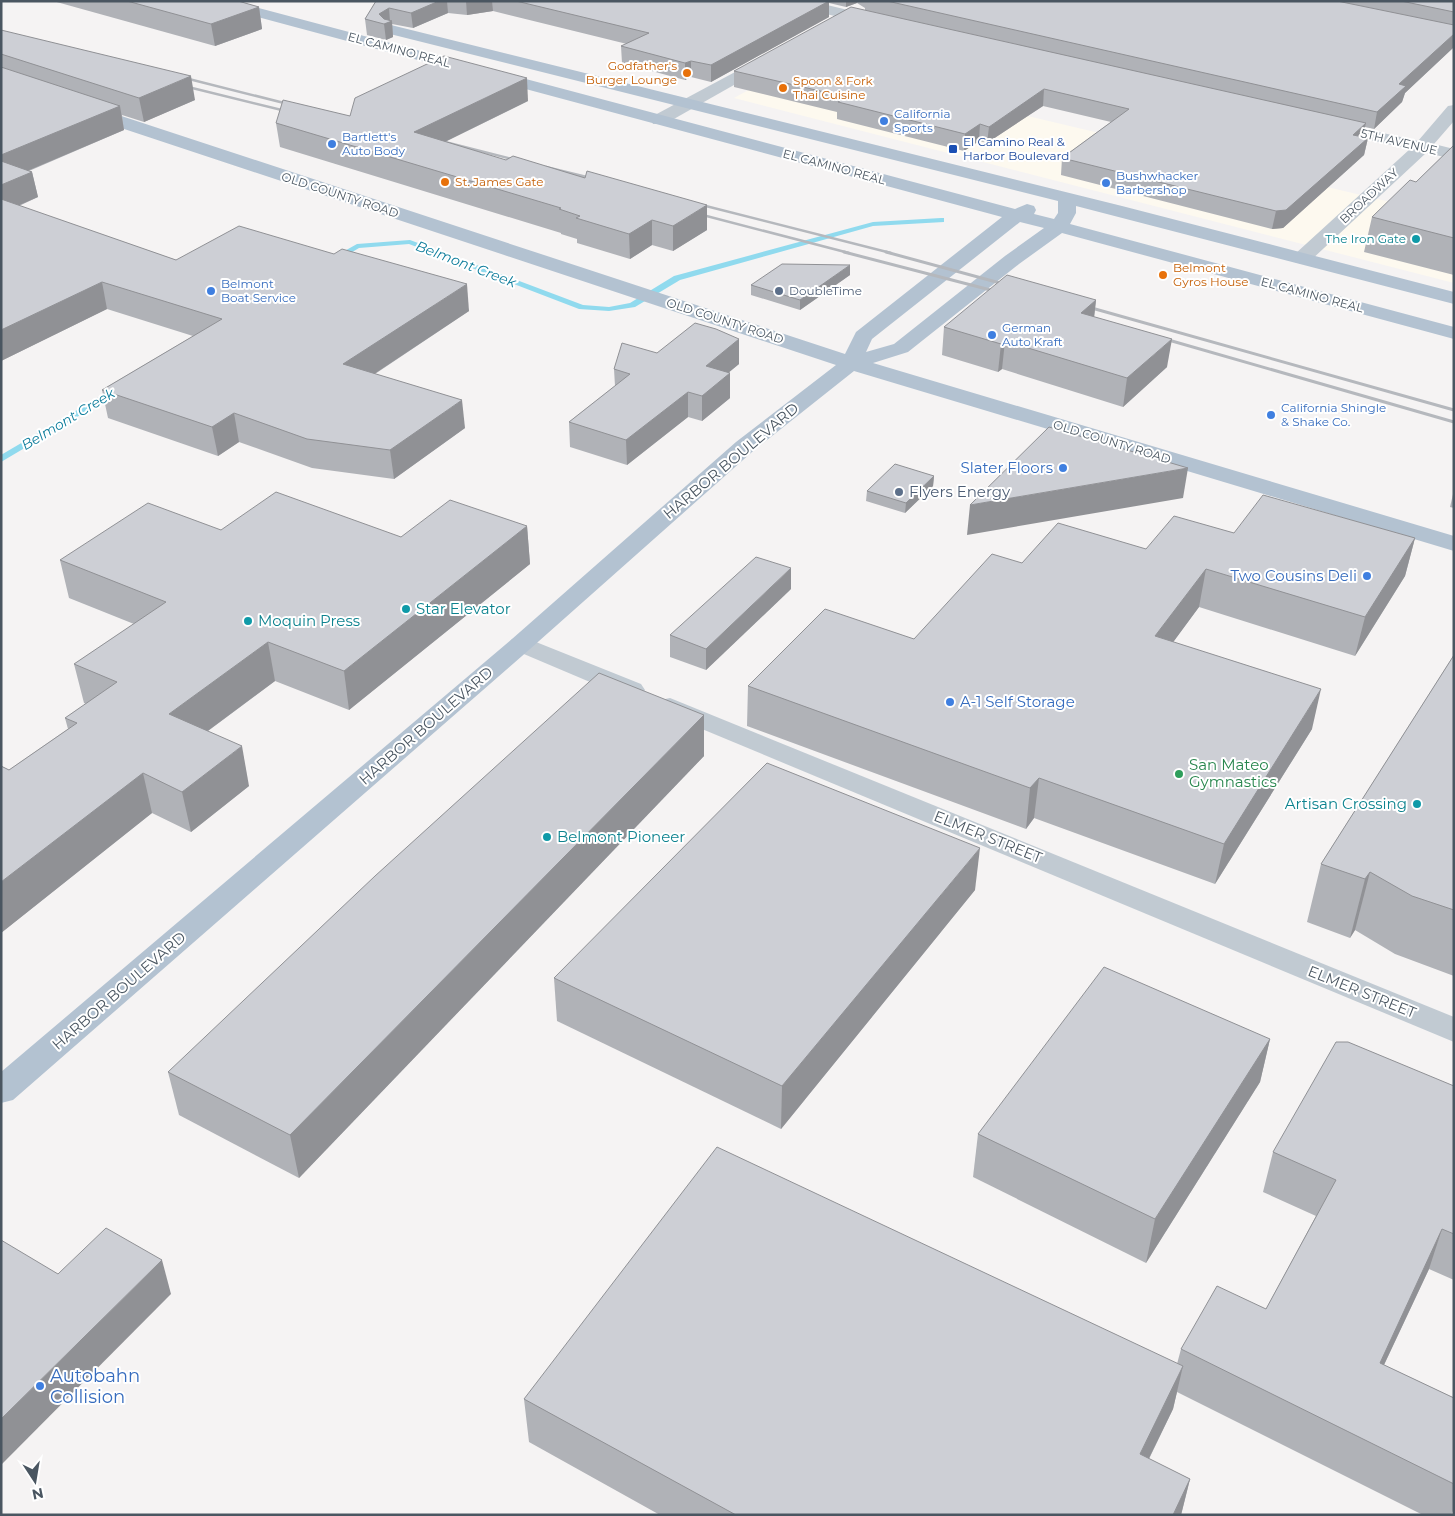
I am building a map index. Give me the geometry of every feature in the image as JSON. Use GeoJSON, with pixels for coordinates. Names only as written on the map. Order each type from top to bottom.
{"type":"FeatureCollection","features":[{"type":"Feature","properties":{"kind":"main road","name":"EL CAMINO REAL"},"geometry":{"type":"LineString","coordinates":[[214,1],[542,87],[1454,333]]}},
{"type":"Feature","properties":{"kind":"main road","name":"EL CAMINO REAL"},"geometry":{"type":"LineString","coordinates":[[372,25],[1067,198],[1454,298]]}},
{"type":"Feature","properties":{"kind":"main road","name":"OLD COUNTY ROAD"},"geometry":{"type":"LineString","coordinates":[[69,105],[850,363],[1454,544]]}},
{"type":"Feature","properties":{"kind":"main road","name":"HARBOR BOULEVARD"},"geometry":{"type":"LineString","coordinates":[[850,363],[863,336],[1015,216],[1039,206],[1067,198]]}},
{"type":"Feature","properties":{"kind":"main road"},"geometry":{"type":"LineString","coordinates":[[1058,227],[1066,213],[1067,198]]}},
{"type":"Feature","properties":{"kind":"main road","name":"HARBOR BOULEVARD"},"geometry":{"type":"LineString","coordinates":[[1,1091],[521,644],[744,447],[850,363],[901,348],[1012,260],[1058,227]]}},
{"type":"Feature","properties":{"kind":"street"},"geometry":{"type":"LineString","coordinates":[[789,1],[897,26]]}},
{"type":"Feature","properties":{"kind":"street"},"geometry":{"type":"LineString","coordinates":[[832,24],[865,6]]}},
{"type":"Feature","properties":{"kind":"street"},"geometry":{"type":"LineString","coordinates":[[659,120],[784,51]]}},
{"type":"Feature","properties":{"kind":"street","name":"BROADWAY"},"geometry":{"type":"LineString","coordinates":[[1302,258],[1422,147],[1454,110]]}},
{"type":"Feature","properties":{"kind":"street","name":"5TH AVENUE"},"geometry":{"type":"LineString","coordinates":[[1315,123],[1454,154]]}},
{"type":"Feature","properties":{"kind":"street","name":"ELMER STREET"},"geometry":{"type":"LineString","coordinates":[[521,644],[1454,1030]]}},
{"type":"Feature","properties":{"kind":"shaded area"},"geometry":{"type":"Polygon","coordinates":[[[799,62],[1454,217],[1454,283],[734,98],[799,62]]]}},
{"type":"Feature","properties":{"kind":"building"},"geometry":{"type":"Polygon","coordinates":[[[127,1],[238,1],[259,7],[211,24],[127,1]]]}},
{"type":"Feature","properties":{"kind":"building"},"geometry":{"type":"Polygon","coordinates":[[[376,1],[439,1],[411,13],[389,8],[379,14],[384,19],[392,21],[384,24],[365,19],[376,1]]]}},
{"type":"Feature","properties":{"kind":"building"},"geometry":{"type":"Polygon","coordinates":[[[516,1],[829,1],[711,65],[691,61],[685,63],[621,46],[649,33],[516,1]]]}},
{"type":"Feature","properties":{"kind":"building"},"geometry":{"type":"Polygon","coordinates":[[[887,1],[1337,1],[1454,25],[1454,34],[1399,84],[1406,86],[1377,112],[887,1]]]}},
{"type":"Feature","properties":{"kind":"building"},"geometry":{"type":"Polygon","coordinates":[[[1401,1],[1454,1],[1454,12],[1401,1]]]}},
{"type":"Feature","properties":{"kind":"building"},"geometry":{"type":"Polygon","coordinates":[[[851,7],[1366,123],[1353,135],[1368,138],[1286,210],[1276,211],[1062,158],[1129,109],[1044,89],[989,127],[980,124],[965,134],[838,102],[846,97],[734,71],[851,7]]]}},
{"type":"Feature","properties":{"kind":"building"},"geometry":{"type":"Polygon","coordinates":[[[1,30],[191,76],[139,98],[1,54],[1,30]]]}},
{"type":"Feature","properties":{"kind":"building"},"geometry":{"type":"Polygon","coordinates":[[[444,56],[527,78],[414,132],[506,160],[513,156],[585,178],[587,171],[707,205],[673,226],[652,220],[629,234],[576,218],[580,216],[559,209],[561,208],[276,123],[283,100],[350,116],[355,98],[444,56]]]}},
{"type":"Feature","properties":{"kind":"building"},"geometry":{"type":"Polygon","coordinates":[[[1,67],[120,106],[1,155],[1,67]]]}},
{"type":"Feature","properties":{"kind":"building"},"geometry":{"type":"Polygon","coordinates":[[[1454,145],[1454,238],[1372,217],[1410,180],[1416,182],[1454,145]]]}},
{"type":"Feature","properties":{"kind":"building"},"geometry":{"type":"Polygon","coordinates":[[[1,161],[32,172],[1,185],[1,161]]]}},
{"type":"Feature","properties":{"kind":"building"},"geometry":{"type":"Polygon","coordinates":[[[1,199],[176,260],[239,226],[334,254],[342,249],[467,284],[343,364],[462,400],[390,450],[307,439],[234,413],[212,427],[102,390],[222,319],[102,282],[1,330],[1,199]]]}},
{"type":"Feature","properties":{"kind":"building"},"geometry":{"type":"Polygon","coordinates":[[[782,264],[850,265],[800,300],[751,285],[782,264]]]}},
{"type":"Feature","properties":{"kind":"building"},"geometry":{"type":"Polygon","coordinates":[[[1007,275],[1096,300],[1081,313],[1172,339],[1127,378],[1005,341],[1001,344],[944,327],[1007,275]]]}},
{"type":"Feature","properties":{"kind":"building"},"geometry":{"type":"Polygon","coordinates":[[[695,323],[716,329],[739,339],[706,366],[730,373],[702,396],[688,392],[626,440],[569,422],[630,374],[614,369],[622,343],[657,353],[695,323]]]}},
{"type":"Feature","properties":{"kind":"building"},"geometry":{"type":"Polygon","coordinates":[[[1049,427],[1188,468],[970,505],[1049,427]]]}},
{"type":"Feature","properties":{"kind":"building"},"geometry":{"type":"Polygon","coordinates":[[[895,464],[934,476],[906,503],[867,491],[895,464]]]}},
{"type":"Feature","properties":{"kind":"building"},"geometry":{"type":"Polygon","coordinates":[[[276,492],[401,537],[450,500],[527,526],[344,671],[268,642],[169,714],[242,746],[182,792],[143,773],[1,882],[1,766],[9,770],[77,723],[65,718],[117,682],[74,664],[166,602],[60,560],[148,503],[221,530],[276,492]]]}},
{"type":"Feature","properties":{"kind":"building"},"geometry":{"type":"Polygon","coordinates":[[[1263,495],[1415,538],[1365,617],[1206,569],[1155,636],[1321,689],[1224,844],[1039,778],[1030,788],[748,686],[825,609],[914,639],[992,554],[1022,563],[1058,523],[1146,549],[1174,516],[1234,533],[1263,495]]]}},
{"type":"Feature","properties":{"kind":"building"},"geometry":{"type":"Polygon","coordinates":[[[756,557],[791,568],[706,649],[670,635],[756,557]]]}},
{"type":"Feature","properties":{"kind":"building"},"geometry":{"type":"Polygon","coordinates":[[[1454,655],[1454,910],[1412,896],[1370,872],[1365,879],[1321,864],[1454,655]]]}},
{"type":"Feature","properties":{"kind":"building"},"geometry":{"type":"Polygon","coordinates":[[[599,673],[704,715],[290,1135],[168,1072],[375,876],[599,673]]]}},
{"type":"Feature","properties":{"kind":"building"},"geometry":{"type":"Polygon","coordinates":[[[767,763],[980,848],[782,1086],[554,978],[767,763]]]}},
{"type":"Feature","properties":{"kind":"building"},"geometry":{"type":"Polygon","coordinates":[[[1104,967],[1270,1039],[1155,1219],[978,1134],[1104,967]]]}},
{"type":"Feature","properties":{"kind":"building"},"geometry":{"type":"Polygon","coordinates":[[[1336,1042],[1348,1042],[1454,1086],[1454,1234],[1442,1229],[1380,1363],[1454,1398],[1454,1484],[1181,1349],[1217,1286],[1266,1309],[1336,1180],[1273,1152],[1336,1042]]]}},
{"type":"Feature","properties":{"kind":"building"},"geometry":{"type":"Polygon","coordinates":[[[717,1147],[1183,1366],[1140,1454],[1190,1479],[1173,1515],[736,1515],[524,1399],[717,1147]]]}},
{"type":"Feature","properties":{"kind":"building"},"geometry":{"type":"Polygon","coordinates":[[[106,1228],[162,1260],[1,1419],[1,1240],[58,1274],[106,1228]]]}},
{"type":"Feature","properties":{"kind":"waterway","name":"Belmont Creek"},"geometry":{"type":"LineString","coordinates":[[336,258],[357,246],[410,242],[582,307],[609,309],[632,305],[677,278],[873,224],[941,220]]}},
{"type":"Feature","properties":{"kind":"waterway","name":"Belmont Creek"},"geometry":{"type":"LineString","coordinates":[[1,459],[116,390]]}},
{"type":"Feature","properties":{"kind":"railway"},"geometry":{"type":"LineString","coordinates":[[177,76],[296,106]]}},
{"type":"Feature","properties":{"kind":"railway"},"geometry":{"type":"LineString","coordinates":[[180,85],[294,113]]}},
{"type":"Feature","properties":{"kind":"railway"},"geometry":{"type":"LineString","coordinates":[[441,141],[524,162]]}},
{"type":"Feature","properties":{"kind":"railway"},"geometry":{"type":"LineString","coordinates":[[546,167],[599,180]]}},
{"type":"Feature","properties":{"kind":"railway"},"geometry":{"type":"LineString","coordinates":[[694,203],[891,253]]}},
{"type":"Feature","properties":{"kind":"railway"},"geometry":{"type":"LineString","coordinates":[[695,213],[849,253]]}},
{"type":"Feature","properties":{"kind":"railway"},"geometry":{"type":"LineString","coordinates":[[844,252],[1002,293]]}},
{"type":"Feature","properties":{"kind":"railway"},"geometry":{"type":"LineString","coordinates":[[886,252],[1011,286]]}},
{"type":"Feature","properties":{"kind":"railway"},"geometry":{"type":"LineString","coordinates":[[1081,305],[1454,410]]}},
{"type":"Feature","properties":{"kind":"railway"},"geometry":{"type":"LineString","coordinates":[[1158,337],[1454,422]]}},
{"type":"Feature","properties":{"kind":"place","name":"Godfather's Burger Lounge"},"geometry":{"type":"Point","coordinates":[687,73]}},
{"type":"Feature","properties":{"kind":"place","name":"Spoon & Fork Thai Cuisine"},"geometry":{"type":"Point","coordinates":[783,88]}},
{"type":"Feature","properties":{"kind":"place","name":"California Sports"},"geometry":{"type":"Point","coordinates":[884,121]}},
{"type":"Feature","properties":{"kind":"place","name":"Bartlett's Auto Body"},"geometry":{"type":"Point","coordinates":[332,144]}},
{"type":"Feature","properties":{"kind":"place","name":"El Camino Real & Harbor Boulevard"},"geometry":{"type":"Point","coordinates":[953,149]}},
{"type":"Feature","properties":{"kind":"place","name":"St. James Gate"},"geometry":{"type":"Point","coordinates":[445,182]}},
{"type":"Feature","properties":{"kind":"place","name":"Bushwhacker Barbershop"},"geometry":{"type":"Point","coordinates":[1106,183]}},
{"type":"Feature","properties":{"kind":"place","name":"The Iron Gate"},"geometry":{"type":"Point","coordinates":[1416,239]}},
{"type":"Feature","properties":{"kind":"place","name":"Belmont Gyros House"},"geometry":{"type":"Point","coordinates":[1163,275]}},
{"type":"Feature","properties":{"kind":"place","name":"Belmont Boat Service"},"geometry":{"type":"Point","coordinates":[211,291]}},
{"type":"Feature","properties":{"kind":"place","name":"DoubleTime"},"geometry":{"type":"Point","coordinates":[779,291]}},
{"type":"Feature","properties":{"kind":"place","name":"German Auto Kraft"},"geometry":{"type":"Point","coordinates":[992,335]}},
{"type":"Feature","properties":{"kind":"place","name":"California Shingle & Shake Co."},"geometry":{"type":"Point","coordinates":[1271,415]}},
{"type":"Feature","properties":{"kind":"place","name":"Slater Floors"},"geometry":{"type":"Point","coordinates":[1063,468]}},
{"type":"Feature","properties":{"kind":"place","name":"Flyers Energy"},"geometry":{"type":"Point","coordinates":[899,492]}},
{"type":"Feature","properties":{"kind":"place","name":"Two Cousins Deli"},"geometry":{"type":"Point","coordinates":[1367,576]}},
{"type":"Feature","properties":{"kind":"place","name":"Star Elevator"},"geometry":{"type":"Point","coordinates":[406,609]}},
{"type":"Feature","properties":{"kind":"place","name":"Moquin Press"},"geometry":{"type":"Point","coordinates":[248,621]}},
{"type":"Feature","properties":{"kind":"place","name":"A-1 Self Storage"},"geometry":{"type":"Point","coordinates":[950,702]}},
{"type":"Feature","properties":{"kind":"place","name":"San Mateo Gymnastics"},"geometry":{"type":"Point","coordinates":[1179,774]}},
{"type":"Feature","properties":{"kind":"place","name":"Artisan Crossing"},"geometry":{"type":"Point","coordinates":[1417,804]}},
{"type":"Feature","properties":{"kind":"place","name":"Belmont Pioneer"},"geometry":{"type":"Point","coordinates":[547,837]}},
{"type":"Feature","properties":{"kind":"place","name":"Autobahn Collision"},"geometry":{"type":"Point","coordinates":[40,1386]}}]}
